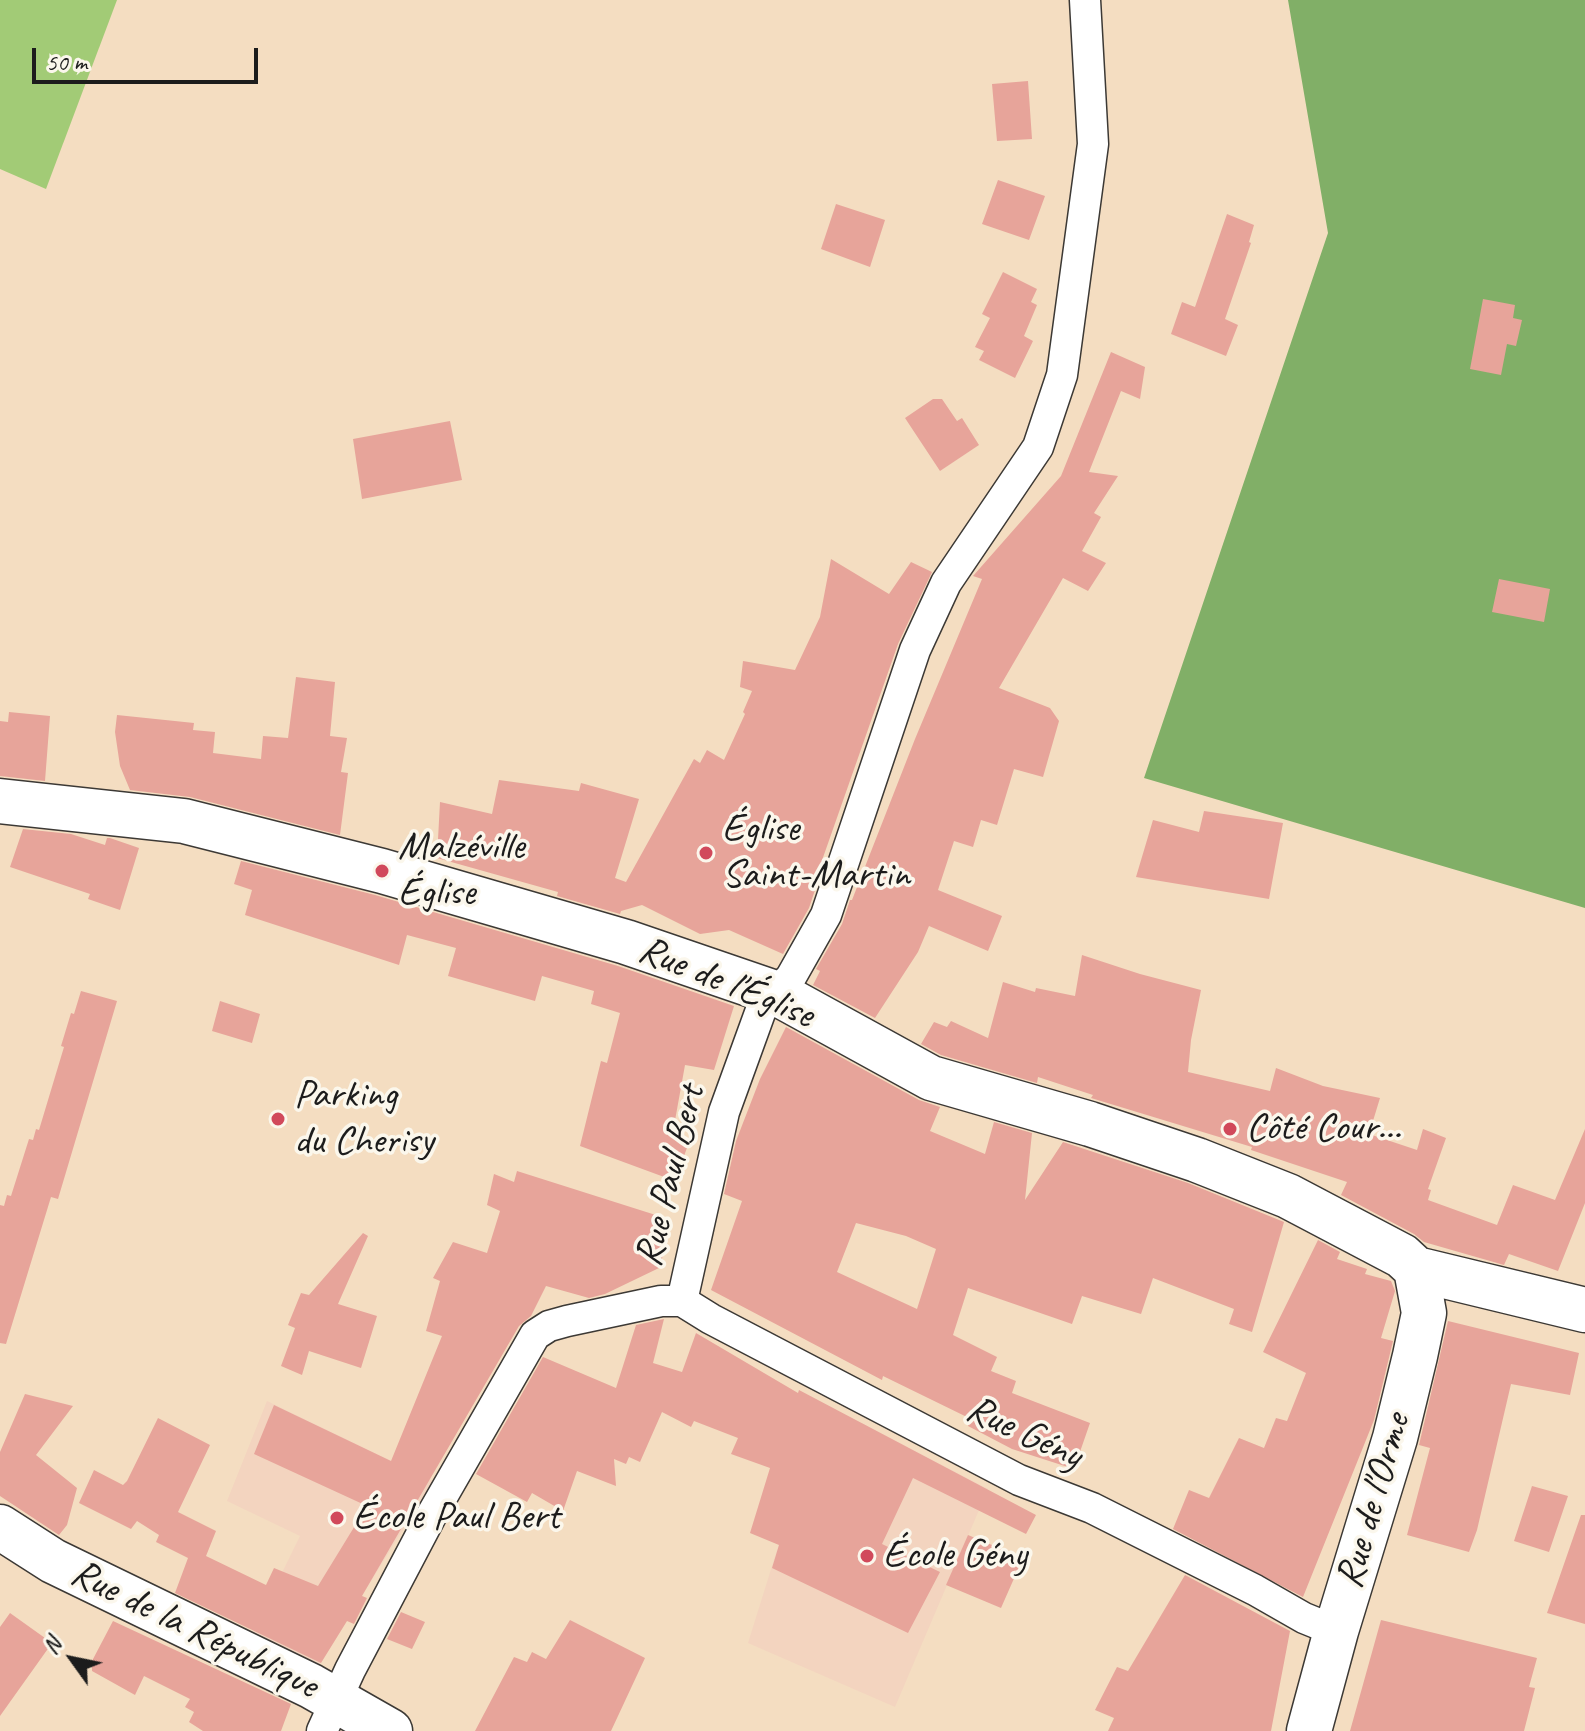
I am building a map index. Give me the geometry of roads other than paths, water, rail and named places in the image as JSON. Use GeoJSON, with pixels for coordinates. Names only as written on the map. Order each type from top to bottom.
{"type":"FeatureCollection","features":[{"type":"Feature","properties":{"kind":"main road","name":"Rue de l'Église"},"geometry":{"type":"LineString","coordinates":[[0,801],[184,821],[486,901],[626,942],[778,994],[931,1078],[1197,1160],[1288,1196],[1402,1256],[1416,1269]]}},
{"type":"Feature","properties":{"kind":"main road"},"geometry":{"type":"LineString","coordinates":[[1416,1269],[1585,1310]]}},
{"type":"Feature","properties":{"kind":"main road","name":"Rue de l'Orme"},"geometry":{"type":"LineString","coordinates":[[1309,1731],[1395,1438],[1415,1356],[1424,1313],[1416,1269]]}},
{"type":"Feature","properties":{"kind":"main road","name":"Rue de la République"},"geometry":{"type":"LineString","coordinates":[[0,1527],[53,1561],[330,1715],[390,1731]]}},
{"type":"Feature","properties":{"kind":"street","name":"Rue Paul Bert"},"geometry":{"type":"LineString","coordinates":[[330,1715],[350,1670],[431,1516],[535,1335],[549,1326],[567,1321],[661,1301],[682,1301],[724,1112],[761,1010],[791,977],[826,915],[915,650],[946,583],[1038,447],[1062,375],[1093,144],[1085,0]]}},
{"type":"Feature","properties":{"kind":"street","name":"Rue Gény"},"geometry":{"type":"LineString","coordinates":[[682,1301],[1019,1480],[1092,1508],[1304,1618],[1336,1631]]}},
{"type":"Feature","properties":{"kind":"place","name":"Église Saint-Martin"},"geometry":{"type":"Point","coordinates":[706,853]}},
{"type":"Feature","properties":{"kind":"place","name":"Malzéville Église"},"geometry":{"type":"Point","coordinates":[382,871]}},
{"type":"Feature","properties":{"kind":"place","name":"Parking du Cherisy"},"geometry":{"type":"Point","coordinates":[278,1119]}},
{"type":"Feature","properties":{"kind":"place","name":"Côté Cour..."},"geometry":{"type":"Point","coordinates":[1230,1129]}},
{"type":"Feature","properties":{"kind":"place","name":"École Paul Bert"},"geometry":{"type":"Point","coordinates":[337,1518]}},
{"type":"Feature","properties":{"kind":"place","name":"École Gény"},"geometry":{"type":"Point","coordinates":[867,1556]}}]}
